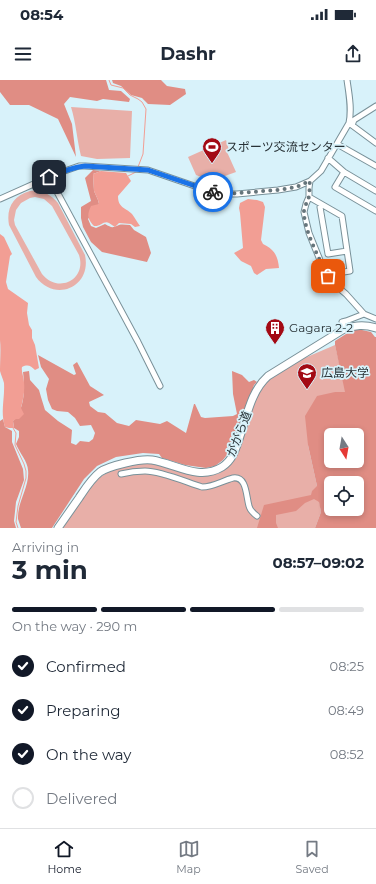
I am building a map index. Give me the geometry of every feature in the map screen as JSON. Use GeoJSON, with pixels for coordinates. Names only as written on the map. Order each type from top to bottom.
{"type":"FeatureCollection","features":[{"type":"Feature","properties":{"kind":"street"},"geometry":{"type":"LineString","coordinates":[[346,80],[351,122],[376,143]]}},
{"type":"Feature","properties":{"kind":"street"},"geometry":{"type":"LineString","coordinates":[[0,199],[49,177],[79,166],[151,171],[225,194],[278,190],[296,187],[310,181],[321,171],[351,122],[376,106]]}},
{"type":"Feature","properties":{"kind":"street"},"geometry":{"type":"LineString","coordinates":[[337,144],[376,166]]}},
{"type":"Feature","properties":{"kind":"street"},"geometry":{"type":"LineString","coordinates":[[328,158],[344,172],[376,191]]}},
{"type":"Feature","properties":{"kind":"street"},"geometry":{"type":"LineString","coordinates":[[344,172],[335,187],[376,211]]}},
{"type":"Feature","properties":{"kind":"street"},"geometry":{"type":"LineString","coordinates":[[49,177],[138,342],[160,386]]}},
{"type":"Feature","properties":{"kind":"street"},"geometry":{"type":"LineString","coordinates":[[310,181],[309,197],[304,212],[305,220],[315,250],[333,283],[349,297],[364,314],[376,319]]}},
{"type":"Feature","properties":{"kind":"street"},"geometry":{"type":"LineString","coordinates":[[309,197],[342,216],[350,271],[331,274],[328,276]]}},
{"type":"Feature","properties":{"kind":"street"},"geometry":{"type":"LineString","coordinates":[[322,204],[320,207],[328,254],[347,251]]}},
{"type":"Feature","properties":{"kind":"street"},"geometry":{"type":"LineString","coordinates":[[344,330],[342,322],[364,314]]}},
{"type":"Feature","properties":{"kind":"street","name":"ががら道"},"geometry":{"type":"LineString","coordinates":[[58,528],[91,481],[100,472],[110,467],[138,461],[152,460],[195,472],[207,473],[224,466],[233,455],[251,402],[256,390],[263,380],[344,330],[357,326],[376,328]]}},
{"type":"Feature","properties":{"kind":"street"},"geometry":{"type":"LineString","coordinates":[[121,474],[146,470],[202,487],[213,486],[236,478],[239,479],[245,487],[250,509],[253,514],[257,516]]}},
{"type":"Feature","properties":{"kind":"shaded area"},"geometry":{"type":"Polygon","coordinates":[[[0,80],[106,80],[109,90],[121,91],[130,99],[129,102],[103,99],[97,101],[70,97],[64,104],[72,124],[76,157],[58,119],[29,105],[10,105],[0,92],[0,80]]]}},
{"type":"Feature","properties":{"kind":"shaded area"},"geometry":{"type":"Polygon","coordinates":[[[112,80],[161,80],[167,86],[185,89],[186,94],[170,105],[148,104],[142,98],[131,95],[121,86],[113,83],[112,80]]]}},
{"type":"Feature","properties":{"kind":"shaded area"},"geometry":{"type":"Polygon","coordinates":[[[71,107],[132,111],[130,158],[97,159],[81,156],[71,107]]]}},
{"type":"Feature","properties":{"kind":"shaded area","name":"スポーツ交流センター"},"geometry":{"type":"Polygon","coordinates":[[[226,140],[229,150],[227,152],[236,172],[211,181],[196,175],[188,157],[226,140]]]}},
{"type":"Feature","properties":{"kind":"shaded area"},"geometry":{"type":"Polygon","coordinates":[[[93,170],[101,171],[93,174],[94,191],[99,204],[88,219],[91,226],[96,228],[105,224],[112,227],[130,225],[134,230],[146,237],[151,253],[147,262],[102,252],[91,242],[83,227],[81,207],[91,201],[85,178],[93,170]]]}},
{"type":"Feature","properties":{"kind":"shaded area"},"geometry":{"type":"Polygon","coordinates":[[[101,171],[126,173],[131,181],[118,196],[118,200],[121,205],[132,214],[140,226],[135,227],[131,224],[119,223],[115,227],[107,222],[94,226],[89,219],[88,214],[91,206],[99,204],[94,191],[93,174],[101,171]]]}},
{"type":"Feature","properties":{"kind":"shaded area"},"geometry":{"type":"Polygon","coordinates":[[[30,191],[42,192],[49,195],[58,203],[85,255],[86,266],[83,276],[78,283],[70,288],[62,290],[53,289],[44,285],[36,277],[9,225],[8,219],[10,208],[15,199],[30,191]],[[35,197],[21,203],[16,210],[14,220],[15,225],[42,274],[49,280],[56,283],[63,283],[70,281],[79,271],[79,255],[52,206],[44,199],[35,197]]]}},
{"type":"Feature","properties":{"kind":"shaded area"},"geometry":{"type":"Polygon","coordinates":[[[248,199],[263,202],[265,207],[261,240],[263,244],[275,253],[279,268],[266,269],[257,275],[254,273],[251,266],[241,261],[234,253],[243,248],[239,208],[240,203],[248,199]]]}},
{"type":"Feature","properties":{"kind":"shaded area"},"geometry":{"type":"Polygon","coordinates":[[[0,234],[4,237],[12,254],[10,256],[6,282],[8,289],[28,303],[27,313],[29,325],[32,330],[32,338],[35,345],[39,368],[35,370],[29,366],[22,367],[24,395],[21,408],[24,414],[19,419],[13,421],[14,428],[5,427],[3,416],[4,383],[0,371],[0,234]]]}},
{"type":"Feature","properties":{"kind":"shaded area"},"geometry":{"type":"Polygon","coordinates":[[[357,327],[371,332],[376,337],[376,528],[315,528],[321,512],[319,502],[314,499],[305,503],[296,511],[276,515],[276,523],[278,528],[257,528],[264,505],[311,495],[312,491],[317,486],[308,445],[305,416],[317,396],[335,392],[345,392],[335,341],[357,327]]]}},
{"type":"Feature","properties":{"kind":"shaded area","name":"広島大学"},"geometry":{"type":"Polygon","coordinates":[[[335,345],[346,392],[335,392],[308,445],[321,512],[315,528],[62,528],[86,492],[100,477],[112,470],[136,464],[149,463],[161,465],[192,475],[207,476],[220,473],[229,464],[249,405],[272,372],[335,345]]]}},
{"type":"Feature","properties":{"kind":"shaded area"},"geometry":{"type":"Polygon","coordinates":[[[38,355],[74,375],[76,374],[73,365],[77,362],[90,386],[104,395],[89,402],[90,406],[98,412],[105,413],[117,423],[129,426],[136,420],[160,424],[167,421],[186,433],[194,404],[201,417],[205,418],[233,416],[237,414],[233,394],[232,371],[242,375],[249,382],[254,380],[257,382],[254,385],[230,451],[223,460],[215,466],[206,468],[185,465],[162,458],[159,454],[143,453],[116,457],[97,466],[84,479],[52,528],[21,528],[18,513],[27,482],[28,467],[16,444],[19,437],[19,431],[14,428],[13,421],[22,405],[24,391],[23,372],[29,371],[30,380],[39,390],[45,410],[72,430],[71,443],[76,445],[80,441],[89,442],[93,439],[95,433],[91,425],[80,426],[75,418],[68,412],[52,409],[48,400],[46,389],[49,379],[41,367],[38,355]]]}},
{"type":"Feature","properties":{"kind":"shaded area"},"geometry":{"type":"Polygon","coordinates":[[[3,419],[5,427],[12,431],[12,442],[23,469],[24,480],[16,502],[14,521],[16,528],[0,528],[0,421],[3,419]]]}},
{"type":"Feature","properties":{"kind":"waterway"},"geometry":{"type":"LineString","coordinates":[[109,80],[111,85],[123,88],[130,95],[142,102],[146,109],[143,154],[138,167]]}},
{"type":"Feature","properties":{"kind":"waterway"},"geometry":{"type":"LineString","coordinates":[[128,176],[136,172]]}},
{"type":"Feature","properties":{"kind":"waterway"},"geometry":{"type":"LineString","coordinates":[[13,428],[16,433],[15,445],[26,471],[26,478],[18,506],[16,522],[18,528]]}},
{"type":"Feature","properties":{"kind":"way so far"},"geometry":{"type":"LineString","coordinates":[[213,192],[237,194],[278,190],[296,187],[310,181],[309,197],[304,212],[305,220],[315,250],[328,276]]}},
{"type":"Feature","properties":{"kind":"place","name":"スポーツ交流センター"},"geometry":{"type":"Point","coordinates":[212,164]}},
{"type":"Feature","properties":{"kind":"place","name":"Gagara 2-2"},"geometry":{"type":"Point","coordinates":[275,345]}},
{"type":"Feature","properties":{"kind":"place","name":"広島大学"},"geometry":{"type":"Point","coordinates":[307,390]}},
{"type":"Feature","properties":{"kind":"route"},"geometry":{"type":"LineString","coordinates":[[49,177],[79,166],[148,170],[213,192]]}}]}
